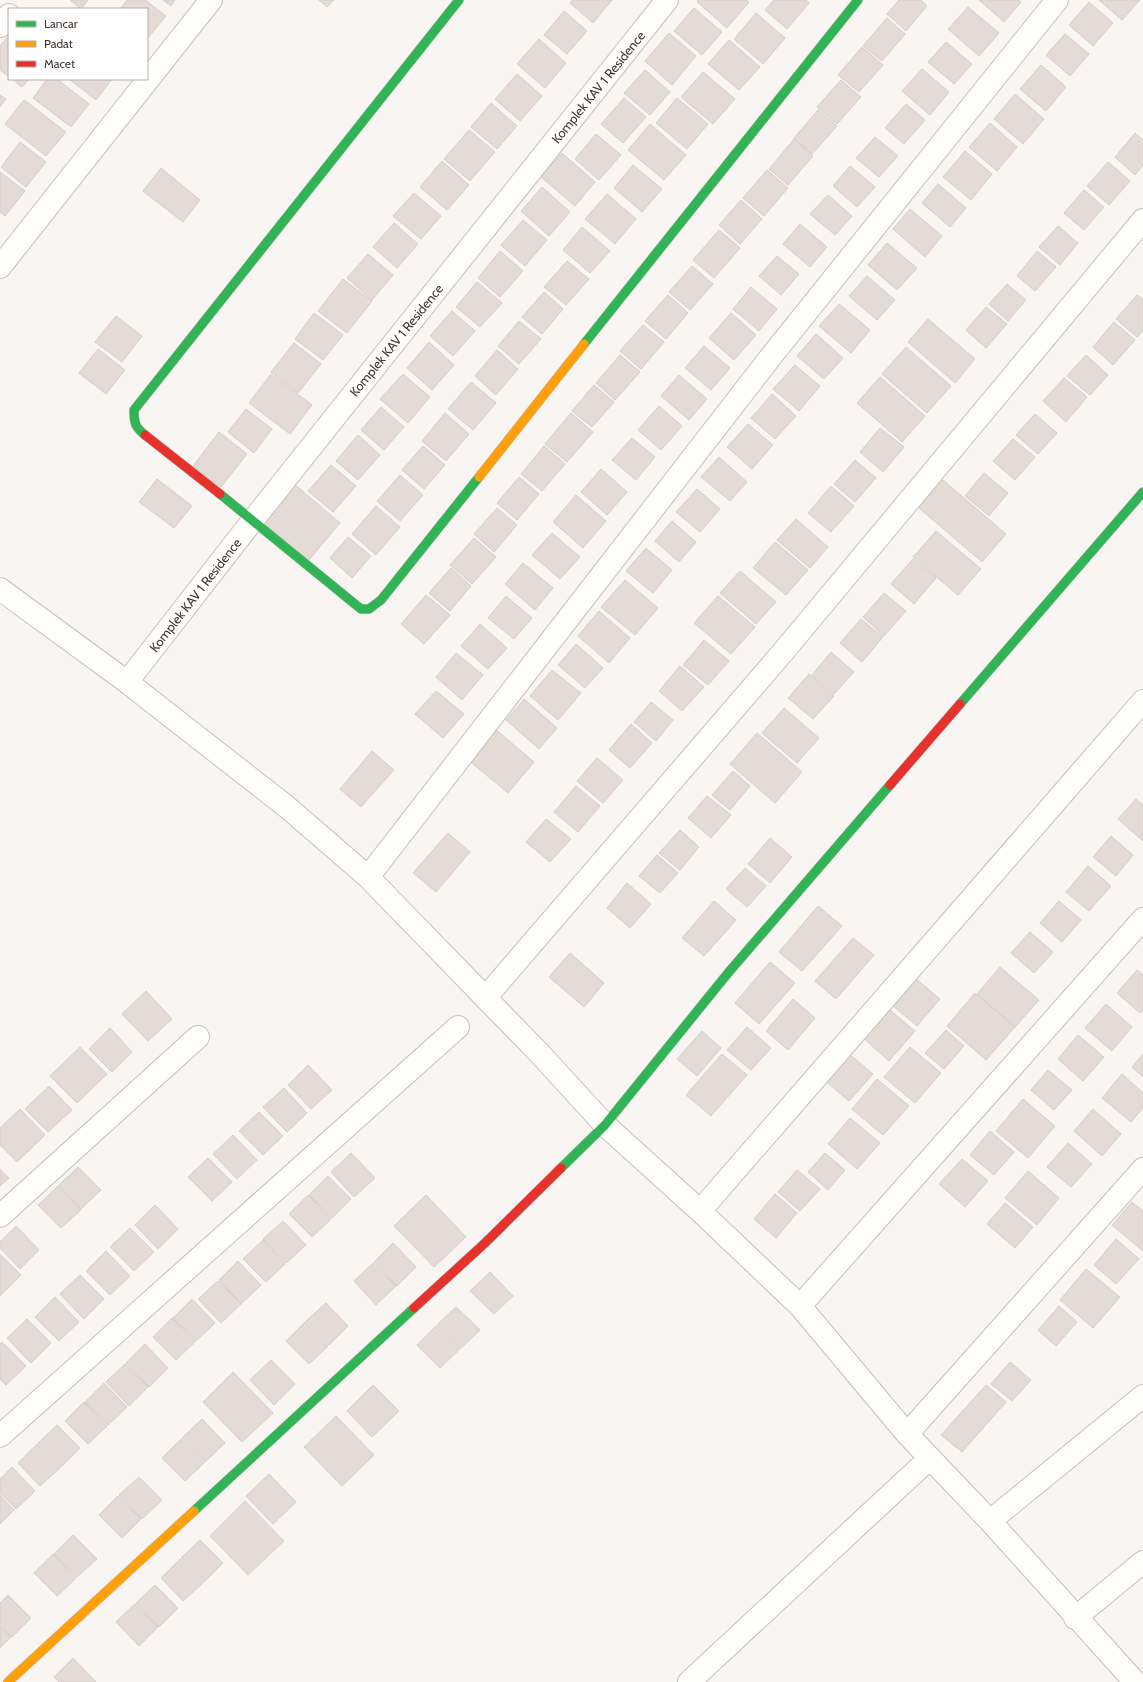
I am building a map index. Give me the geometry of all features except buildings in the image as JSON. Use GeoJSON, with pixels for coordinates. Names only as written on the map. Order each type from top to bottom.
{"type":"FeatureCollection","features":[{"type":"Feature","properties":{"kind":"street"},"geometry":{"type":"LineString","coordinates":[[15,8],[21,0]]}},
{"type":"Feature","properties":{"kind":"street"},"geometry":{"type":"LineString","coordinates":[[148,79],[210,0]]}},
{"type":"Feature","properties":{"kind":"street"},"geometry":{"type":"LineString","coordinates":[[460,0],[134,410],[134,423],[137,429],[253,520],[361,609],[369,609],[381,600],[858,0]]}},
{"type":"Feature","properties":{"kind":"street","name":"Komplek KAV 1 Residence"},"geometry":{"type":"LineString","coordinates":[[127,682],[253,520],[667,0]]}},
{"type":"Feature","properties":{"kind":"street"},"geometry":{"type":"LineString","coordinates":[[368,877],[769,359],[1057,0]]}},
{"type":"Feature","properties":{"kind":"street"},"geometry":{"type":"LineString","coordinates":[[0,26],[8,16]]}},
{"type":"Feature","properties":{"kind":"street"},"geometry":{"type":"LineString","coordinates":[[0,268],[147,80]]}},
{"type":"Feature","properties":{"kind":"street"},"geometry":{"type":"LineString","coordinates":[[486,997],[783,652],[1143,220]]}},
{"type":"Feature","properties":{"kind":"street"},"geometry":{"type":"LineString","coordinates":[[8,1682],[485,1242],[605,1125],[728,973],[1143,492]]}},
{"type":"Feature","properties":{"kind":"street"},"geometry":{"type":"LineString","coordinates":[[0,589],[127,682],[287,807],[368,877],[486,997],[605,1125],[700,1211],[800,1306],[907,1434],[990,1522],[1134,1682]]}},
{"type":"Feature","properties":{"kind":"street"},"geometry":{"type":"LineString","coordinates":[[700,1211],[1143,701]]}},
{"type":"Feature","properties":{"kind":"street"},"geometry":{"type":"LineString","coordinates":[[800,1306],[1143,919]]}},
{"type":"Feature","properties":{"kind":"street"},"geometry":{"type":"LineString","coordinates":[[0,1436],[458,1027]]}},
{"type":"Feature","properties":{"kind":"street"},"geometry":{"type":"LineString","coordinates":[[0,1216],[198,1037]]}},
{"type":"Feature","properties":{"kind":"street"},"geometry":{"type":"LineString","coordinates":[[907,1434],[1143,1169]]}},
{"type":"Feature","properties":{"kind":"street"},"geometry":{"type":"LineString","coordinates":[[990,1522],[1143,1396]]}},
{"type":"Feature","properties":{"kind":"street"},"geometry":{"type":"LineString","coordinates":[[689,1682],[930,1458]]}},
{"type":"Feature","properties":{"kind":"street"},"geometry":{"type":"LineString","coordinates":[[1075,1618],[1143,1562]]}},
{"type":"Feature","properties":{"kind":"traffic: fast"},"geometry":{"type":"LineString","coordinates":[[145,435],[139,430],[136,424],[134,410],[459,0]]}},
{"type":"Feature","properties":{"kind":"traffic: fast"},"geometry":{"type":"LineString","coordinates":[[584,344],[858,0]]}},
{"type":"Feature","properties":{"kind":"traffic: fast"},"geometry":{"type":"LineString","coordinates":[[220,494],[361,609],[369,609],[381,600],[479,477]]}},
{"type":"Feature","properties":{"kind":"traffic: fast"},"geometry":{"type":"LineString","coordinates":[[960,704],[1143,492]]}},
{"type":"Feature","properties":{"kind":"traffic: fast"},"geometry":{"type":"LineString","coordinates":[[561,1168],[605,1125],[728,973],[890,785]]}},
{"type":"Feature","properties":{"kind":"traffic: fast"},"geometry":{"type":"LineString","coordinates":[[194,1511],[414,1308]]}},
{"type":"Feature","properties":{"kind":"traffic: slow"},"geometry":{"type":"LineString","coordinates":[[479,477],[584,344]]}},
{"type":"Feature","properties":{"kind":"traffic: slow"},"geometry":{"type":"LineString","coordinates":[[8,1682],[194,1511]]}},
{"type":"Feature","properties":{"kind":"traffic: jam"},"geometry":{"type":"LineString","coordinates":[[145,435],[220,494]]}},
{"type":"Feature","properties":{"kind":"traffic: jam"},"geometry":{"type":"LineString","coordinates":[[890,785],[960,704]]}},
{"type":"Feature","properties":{"kind":"traffic: jam"},"geometry":{"type":"LineString","coordinates":[[414,1308],[485,1243],[561,1168]]}}]}
